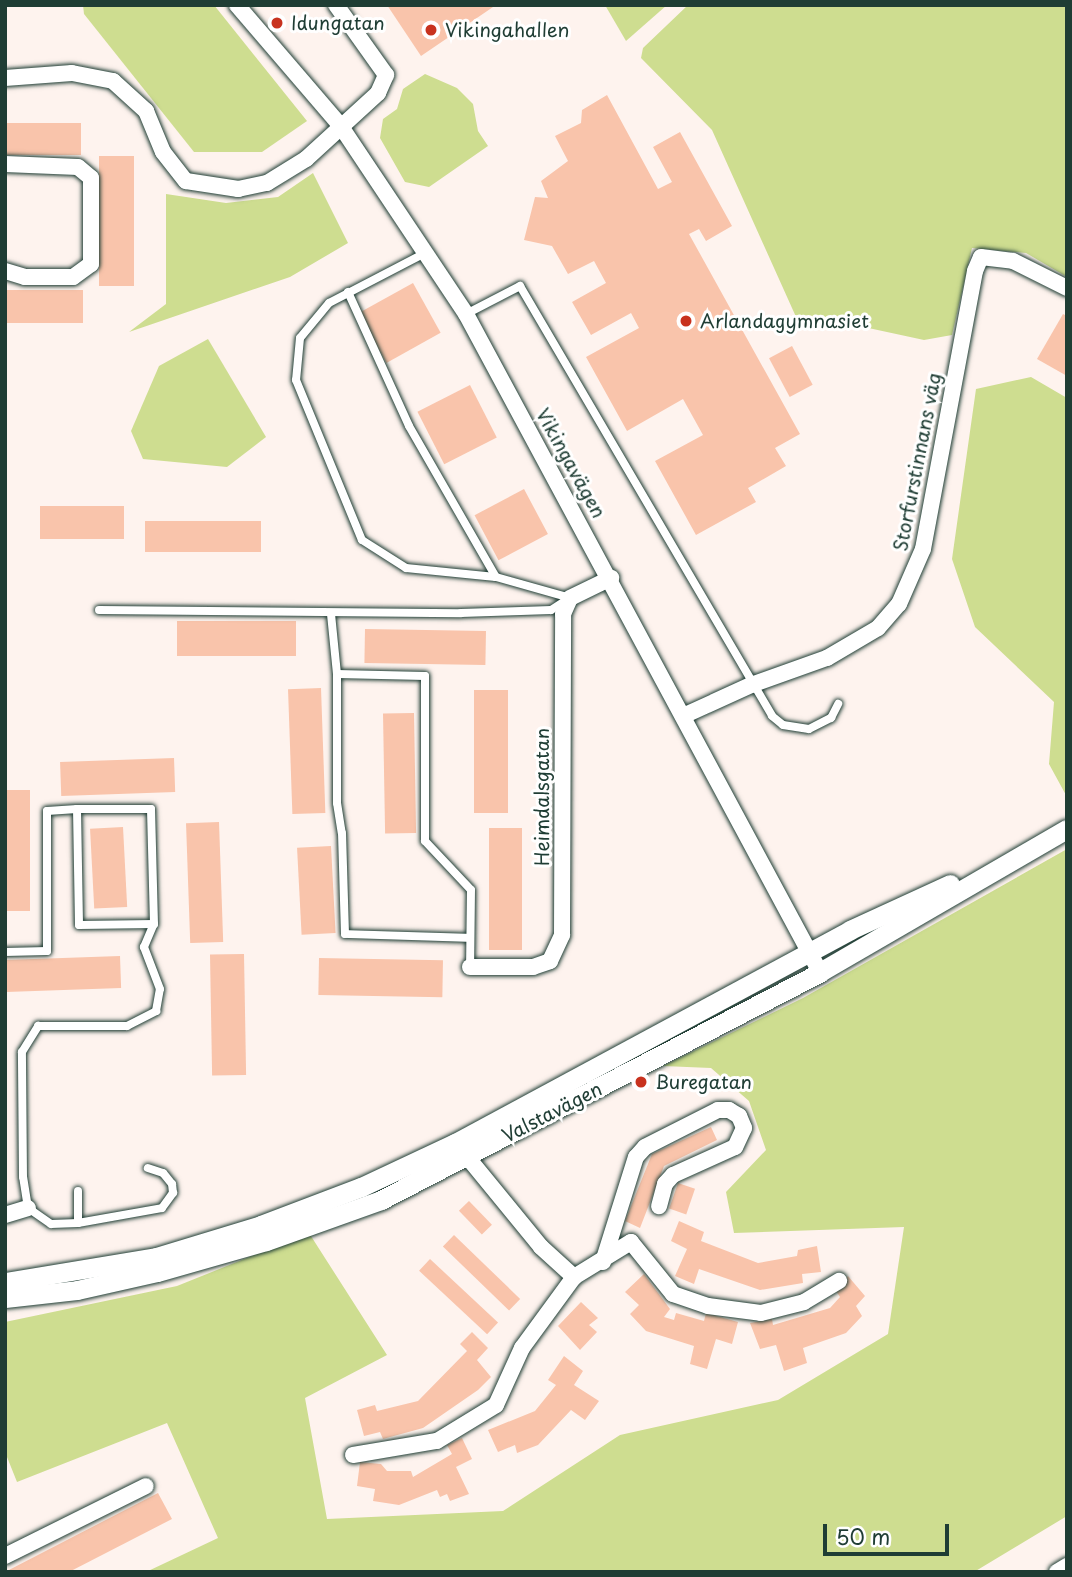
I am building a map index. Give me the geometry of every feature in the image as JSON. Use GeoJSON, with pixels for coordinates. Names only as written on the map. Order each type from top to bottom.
{"type":"FeatureCollection","features":[{"type":"Feature","properties":{"kind":"street","name":"Vikingavägen"},"geometry":{"type":"LineString","coordinates":[[237,5],[340,125],[427,251],[466,314],[611,578],[820,972]]}},
{"type":"Feature","properties":{"kind":"street"},"geometry":{"type":"LineString","coordinates":[[5,78],[72,73],[113,81],[146,111],[163,152],[186,181],[238,189],[287,173],[378,93],[386,75],[335,5]]}},
{"type":"Feature","properties":{"kind":"street"},"geometry":{"type":"LineString","coordinates":[[5,164],[78,167],[91,178],[91,264],[73,277],[25,277],[5,271]]}},
{"type":"Feature","properties":{"kind":"street","name":"Storfurstinnans väg"},"geometry":{"type":"LineString","coordinates":[[683,716],[751,685],[855,645],[899,604],[923,549],[975,271],[981,257],[990,256],[1013,261],[1067,288]]}},
{"type":"Feature","properties":{"kind":"street"},"geometry":{"type":"LineString","coordinates":[[570,598],[611,578]]}},
{"type":"Feature","properties":{"kind":"street","name":"Heimdalsgatan"},"geometry":{"type":"LineString","coordinates":[[470,967],[533,967],[550,961],[562,935],[563,614],[570,598]]}},
{"type":"Feature","properties":{"kind":"street","name":"Valstavägen"},"geometry":{"type":"LineString","coordinates":[[5,1298],[77,1290],[266,1241],[381,1200],[460,1149],[809,952],[1064,830]]}},
{"type":"Feature","properties":{"kind":"street","name":"Valstavägen"},"geometry":{"type":"LineString","coordinates":[[5,1282],[75,1274],[156,1257],[261,1225],[460,1149],[820,972],[1064,830]]}},
{"type":"Feature","properties":{"kind":"street"},"geometry":{"type":"LineString","coordinates":[[603,1262],[636,1157],[645,1147],[718,1110],[729,1110],[739,1116],[744,1128],[735,1147],[673,1175],[664,1184],[659,1206]]}},
{"type":"Feature","properties":{"kind":"street"},"geometry":{"type":"LineString","coordinates":[[460,1149],[541,1247],[574,1277]]}},
{"type":"Feature","properties":{"kind":"street"},"geometry":{"type":"LineString","coordinates":[[5,1215],[28,1208]]}},
{"type":"Feature","properties":{"kind":"street"},"geometry":{"type":"LineString","coordinates":[[353,1454],[437,1441],[496,1405],[522,1348],[574,1277],[603,1262],[631,1242],[673,1294],[708,1306],[761,1313],[804,1303],[839,1281]]}},
{"type":"Feature","properties":{"kind":"street"},"geometry":{"type":"LineString","coordinates":[[5,1556],[146,1486]]}},
{"type":"Feature","properties":{"kind":"street"},"geometry":{"type":"LineString","coordinates":[[1057,1572],[1067,1566]]}},
{"type":"Feature","properties":{"kind":"lane"},"geometry":{"type":"LineString","coordinates":[[427,251],[329,303],[300,338],[296,380],[362,540],[406,568],[496,576],[570,598]]}},
{"type":"Feature","properties":{"kind":"lane"},"geometry":{"type":"LineString","coordinates":[[466,314],[520,286],[751,685],[772,716],[795,729],[821,725],[838,704]]}},
{"type":"Feature","properties":{"kind":"lane"},"geometry":{"type":"LineString","coordinates":[[348,292],[409,426],[496,576]]}},
{"type":"Feature","properties":{"kind":"lane"},"geometry":{"type":"LineString","coordinates":[[99,610],[331,614],[551,610],[570,598]]}},
{"type":"Feature","properties":{"kind":"lane"},"geometry":{"type":"LineString","coordinates":[[331,614],[337,674],[337,803],[342,833],[345,934],[470,938]]}},
{"type":"Feature","properties":{"kind":"lane"},"geometry":{"type":"LineString","coordinates":[[337,674],[425,676],[425,841],[471,890],[470,967]]}},
{"type":"Feature","properties":{"kind":"lane"},"geometry":{"type":"LineString","coordinates":[[5,952],[47,951],[47,811],[151,808],[154,924],[144,947],[160,989],[156,1011],[127,1026],[38,1026],[22,1052],[23,1177],[28,1208],[51,1224],[78,1223],[162,1208],[173,1193],[172,1184],[163,1174],[148,1168]]}},
{"type":"Feature","properties":{"kind":"lane"},"geometry":{"type":"LineString","coordinates":[[77,809],[79,925],[154,924]]}},
{"type":"Feature","properties":{"kind":"lane"},"geometry":{"type":"LineString","coordinates":[[78,1191],[78,1223]]}},
{"type":"Feature","properties":{"kind":"green space"},"geometry":{"type":"Polygon","coordinates":[[[83,5],[214,5],[307,121],[262,152],[194,152],[84,14],[83,5]]]}},
{"type":"Feature","properties":{"kind":"green space"},"geometry":{"type":"Polygon","coordinates":[[[605,5],[667,5],[626,41],[605,5]]]}},
{"type":"Feature","properties":{"kind":"green space"},"geometry":{"type":"Polygon","coordinates":[[[688,5],[1067,5],[1067,277],[1026,253],[972,248],[952,335],[924,340],[836,321],[801,328],[712,130],[641,58],[643,48],[688,5]]]}},
{"type":"Feature","properties":{"kind":"green space"},"geometry":{"type":"Polygon","coordinates":[[[425,74],[457,88],[473,104],[478,131],[488,146],[429,187],[405,182],[380,138],[383,119],[397,109],[403,89],[425,74]]]}},
{"type":"Feature","properties":{"kind":"green space"},"geometry":{"type":"Polygon","coordinates":[[[313,173],[348,243],[290,277],[129,332],[166,304],[166,194],[226,203],[278,197],[313,173]]]}},
{"type":"Feature","properties":{"kind":"green space"},"geometry":{"type":"Polygon","coordinates":[[[208,339],[266,437],[227,467],[143,459],[131,431],[159,366],[208,339]]]}},
{"type":"Feature","properties":{"kind":"green space"},"geometry":{"type":"Polygon","coordinates":[[[1031,377],[1067,398],[1067,797],[1049,764],[1054,702],[975,627],[952,559],[976,389],[1031,377]]]}},
{"type":"Feature","properties":{"kind":"green space"},"geometry":{"type":"Polygon","coordinates":[[[1067,849],[1067,1516],[974,1572],[146,1572],[218,1538],[167,1423],[17,1482],[5,1452],[5,1322],[177,1286],[309,1233],[387,1355],[305,1398],[327,1519],[503,1511],[620,1435],[778,1400],[888,1334],[904,1227],[734,1233],[726,1192],[766,1150],[749,1101],[711,1068],[663,1066],[803,998],[1067,849]]]}},
{"type":"Feature","properties":{"kind":"building","name":"Vikingahallen"},"geometry":{"type":"Polygon","coordinates":[[[387,5],[496,5],[421,56],[387,5]]]}},
{"type":"Feature","properties":{"kind":"building","name":"Arlandagymnasiet"},"geometry":{"type":"Polygon","coordinates":[[[607,95],[658,189],[672,182],[653,147],[680,132],[732,226],[706,241],[699,229],[689,234],[800,434],[775,448],[786,466],[748,488],[756,502],[696,535],[655,461],[703,435],[683,399],[627,431],[586,357],[639,328],[631,313],[591,335],[572,302],[606,283],[594,261],[568,274],[552,246],[524,240],[535,197],[548,198],[541,181],[568,161],[555,136],[581,123],[582,110],[607,95]]]}},
{"type":"Feature","properties":{"kind":"building"},"geometry":{"type":"Polygon","coordinates":[[[5,123],[81,123],[81,155],[5,155],[5,123]]]}},
{"type":"Feature","properties":{"kind":"building"},"geometry":{"type":"Polygon","coordinates":[[[99,156],[134,156],[134,286],[99,286],[99,156]]]}},
{"type":"Feature","properties":{"kind":"building"},"geometry":{"type":"Polygon","coordinates":[[[413,283],[441,333],[386,363],[359,313],[413,283]]]}},
{"type":"Feature","properties":{"kind":"building"},"geometry":{"type":"Polygon","coordinates":[[[5,290],[83,290],[83,323],[5,323],[5,290]]]}},
{"type":"Feature","properties":{"kind":"building"},"geometry":{"type":"Polygon","coordinates":[[[1063,314],[1067,316],[1067,376],[1037,359],[1063,314]]]}},
{"type":"Feature","properties":{"kind":"building"},"geometry":{"type":"Polygon","coordinates":[[[792,346],[813,385],[790,397],[769,358],[792,346]]]}},
{"type":"Feature","properties":{"kind":"building"},"geometry":{"type":"Polygon","coordinates":[[[470,385],[497,438],[444,464],[417,412],[470,385]]]}},
{"type":"Feature","properties":{"kind":"building"},"geometry":{"type":"Polygon","coordinates":[[[524,489],[548,534],[498,560],[475,515],[524,489]]]}},
{"type":"Feature","properties":{"kind":"building"},"geometry":{"type":"Polygon","coordinates":[[[40,506],[124,506],[124,539],[40,539],[40,506]]]}},
{"type":"Feature","properties":{"kind":"building"},"geometry":{"type":"Polygon","coordinates":[[[145,521],[261,521],[261,552],[145,552],[145,521]]]}},
{"type":"Feature","properties":{"kind":"building"},"geometry":{"type":"Polygon","coordinates":[[[177,621],[296,621],[296,656],[177,656],[177,621]]]}},
{"type":"Feature","properties":{"kind":"building"},"geometry":{"type":"Polygon","coordinates":[[[365,629],[486,631],[485,665],[364,663],[365,629]]]}},
{"type":"Feature","properties":{"kind":"building"},"geometry":{"type":"Polygon","coordinates":[[[321,688],[325,813],[292,814],[288,689],[321,688]]]}},
{"type":"Feature","properties":{"kind":"building"},"geometry":{"type":"Polygon","coordinates":[[[474,690],[508,690],[508,813],[474,813],[474,690]]]}},
{"type":"Feature","properties":{"kind":"building"},"geometry":{"type":"Polygon","coordinates":[[[414,713],[416,833],[385,834],[383,714],[414,713]]]}},
{"type":"Feature","properties":{"kind":"building"},"geometry":{"type":"Polygon","coordinates":[[[174,758],[175,792],[61,796],[60,762],[174,758]]]}},
{"type":"Feature","properties":{"kind":"building"},"geometry":{"type":"Polygon","coordinates":[[[5,790],[30,790],[30,911],[5,911],[5,790]]]}},
{"type":"Feature","properties":{"kind":"building"},"geometry":{"type":"Polygon","coordinates":[[[219,822],[223,942],[190,943],[186,823],[219,822]]]}},
{"type":"Feature","properties":{"kind":"building"},"geometry":{"type":"Polygon","coordinates":[[[123,827],[127,907],[94,909],[90,829],[123,827]]]}},
{"type":"Feature","properties":{"kind":"building"},"geometry":{"type":"Polygon","coordinates":[[[489,828],[522,828],[522,950],[489,950],[489,828]]]}},
{"type":"Feature","properties":{"kind":"building"},"geometry":{"type":"Polygon","coordinates":[[[331,846],[336,933],[302,935],[297,848],[331,846]]]}},
{"type":"Feature","properties":{"kind":"building"},"geometry":{"type":"Polygon","coordinates":[[[244,954],[246,1075],[212,1076],[210,955],[244,954]]]}},
{"type":"Feature","properties":{"kind":"building"},"geometry":{"type":"Polygon","coordinates":[[[120,956],[121,988],[6,992],[5,960],[120,956]]]}},
{"type":"Feature","properties":{"kind":"building"},"geometry":{"type":"Polygon","coordinates":[[[319,958],[443,960],[442,997],[318,995],[319,958]]]}},
{"type":"Feature","properties":{"kind":"building"},"geometry":{"type":"Polygon","coordinates":[[[711,1127],[717,1140],[664,1166],[640,1228],[625,1221],[652,1154],[711,1127]]]}},
{"type":"Feature","properties":{"kind":"building"},"geometry":{"type":"Polygon","coordinates":[[[678,1183],[695,1189],[686,1214],[669,1209],[678,1183]]]}},
{"type":"Feature","properties":{"kind":"building"},"geometry":{"type":"Polygon","coordinates":[[[469,1201],[492,1225],[482,1234],[459,1211],[469,1201]]]}},
{"type":"Feature","properties":{"kind":"building"},"geometry":{"type":"Polygon","coordinates":[[[679,1221],[704,1232],[701,1241],[758,1263],[797,1256],[798,1250],[817,1246],[821,1272],[802,1274],[803,1283],[760,1290],[699,1269],[694,1284],[675,1276],[687,1249],[671,1241],[679,1221]]]}},
{"type":"Feature","properties":{"kind":"building"},"geometry":{"type":"Polygon","coordinates":[[[454,1235],[520,1299],[509,1310],[443,1247],[454,1235]]]}},
{"type":"Feature","properties":{"kind":"building"},"geometry":{"type":"Polygon","coordinates":[[[430,1259],[498,1322],[487,1334],[419,1271],[430,1259]]]}},
{"type":"Feature","properties":{"kind":"building"},"geometry":{"type":"Polygon","coordinates":[[[644,1274],[670,1309],[664,1317],[674,1320],[676,1313],[704,1321],[706,1313],[738,1322],[732,1344],[716,1339],[707,1369],[690,1364],[694,1346],[646,1331],[630,1314],[639,1305],[625,1292],[644,1274]]]}},
{"type":"Feature","properties":{"kind":"building"},"geometry":{"type":"Polygon","coordinates":[[[848,1276],[865,1296],[856,1306],[862,1316],[846,1333],[803,1348],[807,1363],[784,1371],[776,1345],[760,1349],[750,1323],[772,1319],[773,1325],[830,1308],[840,1297],[836,1291],[848,1276]]]}},
{"type":"Feature","properties":{"kind":"building"},"geometry":{"type":"Polygon","coordinates":[[[581,1302],[598,1318],[589,1325],[597,1332],[580,1350],[558,1326],[581,1302]]]}},
{"type":"Feature","properties":{"kind":"building"},"geometry":{"type":"Polygon","coordinates":[[[472,1332],[488,1348],[477,1360],[491,1377],[478,1390],[423,1428],[383,1439],[380,1432],[364,1436],[357,1410],[375,1405],[377,1411],[418,1401],[467,1351],[460,1344],[472,1332]]]}},
{"type":"Feature","properties":{"kind":"building"},"geometry":{"type":"Polygon","coordinates":[[[564,1356],[583,1371],[574,1385],[599,1401],[585,1420],[571,1410],[538,1445],[517,1453],[515,1445],[498,1452],[488,1430],[535,1411],[556,1385],[548,1380],[564,1356]]]}},
{"type":"Feature","properties":{"kind":"building"},"geometry":{"type":"Polygon","coordinates":[[[462,1438],[472,1459],[456,1467],[469,1494],[450,1501],[447,1494],[440,1497],[437,1490],[399,1505],[373,1501],[375,1489],[357,1486],[360,1462],[381,1464],[387,1471],[411,1471],[413,1477],[452,1454],[447,1445],[462,1438]]]}},
{"type":"Feature","properties":{"kind":"building"},"geometry":{"type":"Polygon","coordinates":[[[158,1493],[172,1519],[69,1572],[5,1572],[158,1493]]]}},
{"type":"Feature","properties":{"kind":"place","name":"Idungatan"},"geometry":{"type":"Point","coordinates":[277,23]}},
{"type":"Feature","properties":{"kind":"place","name":"Vikingahallen"},"geometry":{"type":"Point","coordinates":[431,30]}},
{"type":"Feature","properties":{"kind":"place","name":"Arlandagymnasiet"},"geometry":{"type":"Point","coordinates":[686,321]}},
{"type":"Feature","properties":{"kind":"place","name":"Buregatan"},"geometry":{"type":"Point","coordinates":[641,1082]}}]}
